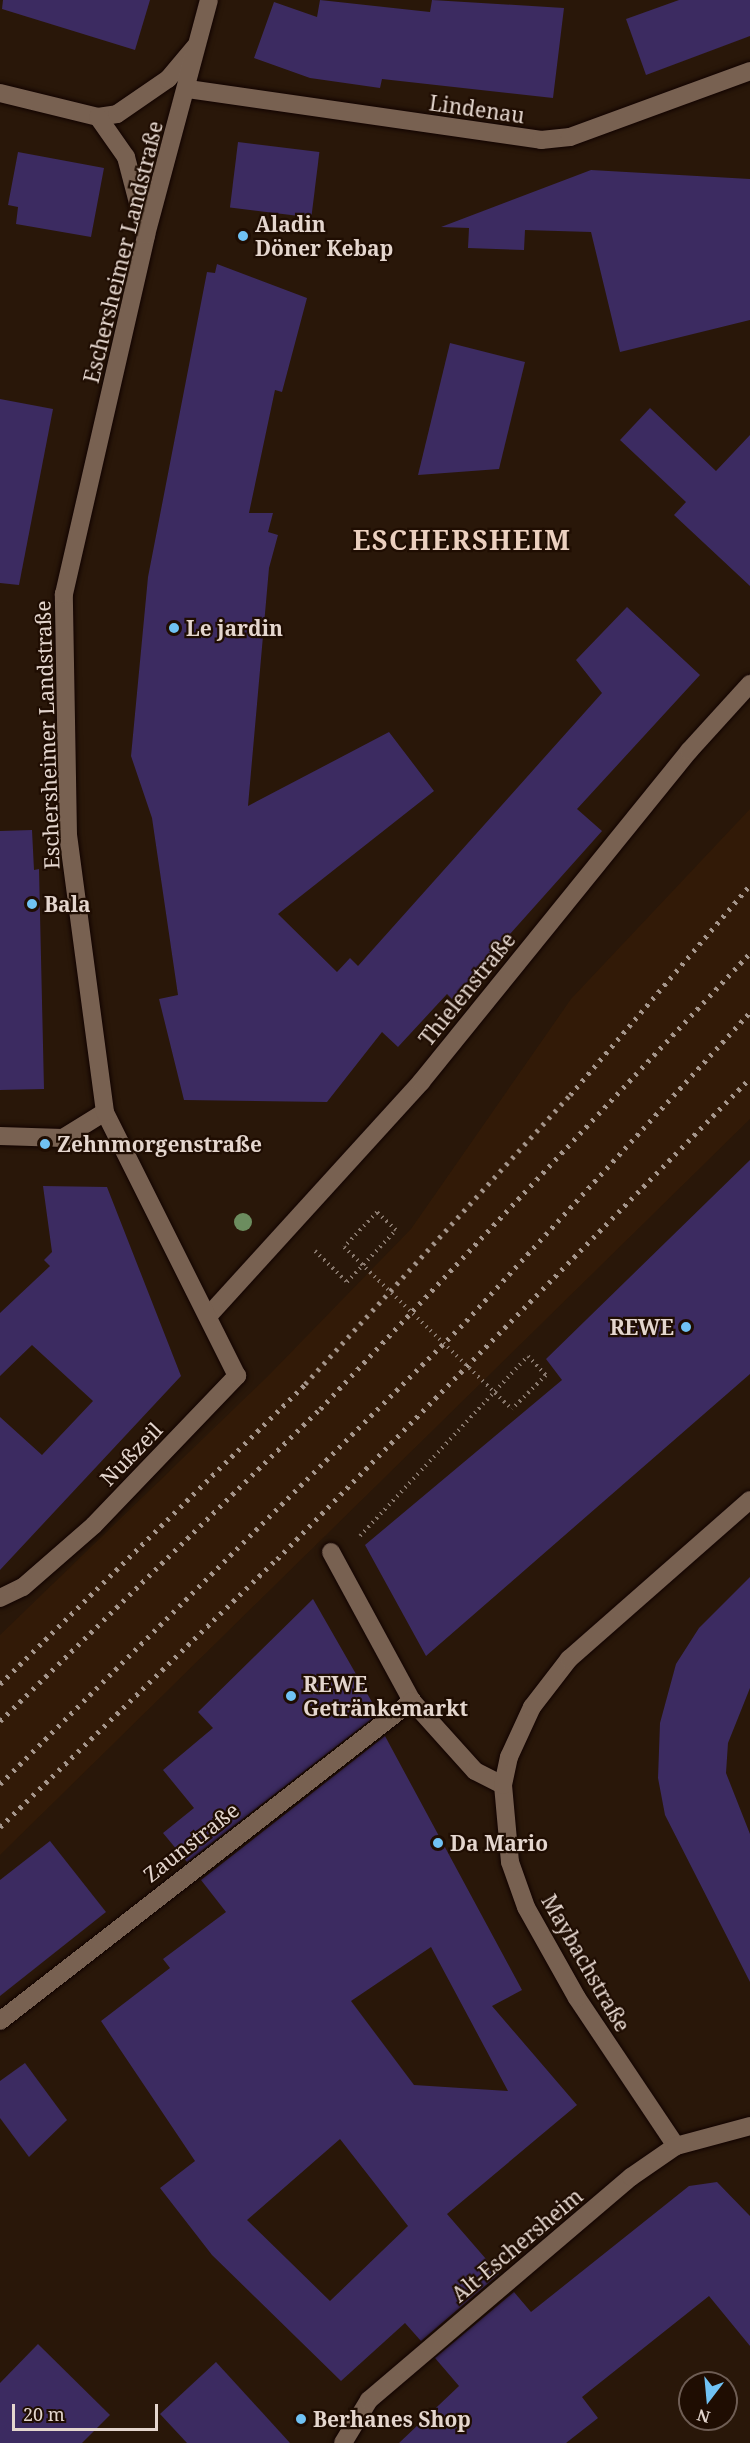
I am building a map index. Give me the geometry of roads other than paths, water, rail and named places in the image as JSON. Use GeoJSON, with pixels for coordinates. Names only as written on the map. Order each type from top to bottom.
{"type":"FeatureCollection","features":[{"type":"Feature","properties":{"kind":"street","name":"Eschersheimer Landstraße"},"geometry":{"type":"LineString","coordinates":[[209,0],[196,45],[188,88],[146,235],[64,594],[68,835],[105,1112],[210,1314]]}},
{"type":"Feature","properties":{"kind":"street"},"geometry":{"type":"LineString","coordinates":[[0,93],[98,117],[136,105],[196,45]]}},
{"type":"Feature","properties":{"kind":"street","name":"Lindenau"},"geometry":{"type":"LineString","coordinates":[[188,88],[541,140],[570,137],[750,71]]}},
{"type":"Feature","properties":{"kind":"street"},"geometry":{"type":"LineString","coordinates":[[98,117],[126,158],[146,235]]}},
{"type":"Feature","properties":{"kind":"street","name":"Thielenstraße"},"geometry":{"type":"LineString","coordinates":[[210,1314],[421,1082],[689,751],[750,684]]}},
{"type":"Feature","properties":{"kind":"street"},"geometry":{"type":"LineString","coordinates":[[0,1136],[63,1138],[105,1112]]}},
{"type":"Feature","properties":{"kind":"street","name":"Nußzeil"},"geometry":{"type":"LineString","coordinates":[[0,1598],[24,1587],[94,1525],[237,1376],[210,1314]]}},
{"type":"Feature","properties":{"kind":"street","name":"Maybachstraße"},"geometry":{"type":"LineString","coordinates":[[676,2146],[577,1998],[526,1907],[510,1862],[503,1785],[509,1757],[532,1707],[569,1659],[750,1500]]}},
{"type":"Feature","properties":{"kind":"street"},"geometry":{"type":"LineString","coordinates":[[331,1551],[412,1701],[475,1771],[503,1785]]}},
{"type":"Feature","properties":{"kind":"street","name":"Zaunstraße"},"geometry":{"type":"LineString","coordinates":[[0,2021],[412,1701]]}},
{"type":"Feature","properties":{"kind":"street","name":"Alt-Eschersheim"},"geometry":{"type":"LineString","coordinates":[[344,2443],[369,2400],[631,2177],[676,2146],[750,2126]]}},
{"type":"Feature","properties":{"kind":"railway"},"geometry":{"type":"LineString","coordinates":[[0,1684],[305,1384],[570,1095],[750,885]]}},
{"type":"Feature","properties":{"kind":"railway"},"geometry":{"type":"LineString","coordinates":[[0,1721],[320,1409],[750,953]]}},
{"type":"Feature","properties":{"kind":"railway"},"geometry":{"type":"LineString","coordinates":[[0,1784],[466,1321],[750,1012]]}},
{"type":"Feature","properties":{"kind":"railway"},"geometry":{"type":"LineString","coordinates":[[0,1827],[277,1559],[750,1078]]}},
{"type":"Feature","properties":{"kind":"place","name":"Aladin Döner Kebap"},"geometry":{"type":"Point","coordinates":[243,236]}},
{"type":"Feature","properties":{"kind":"place","name":"Le jardin"},"geometry":{"type":"Point","coordinates":[174,628]}},
{"type":"Feature","properties":{"kind":"place","name":"Bala"},"geometry":{"type":"Point","coordinates":[32,904]}},
{"type":"Feature","properties":{"kind":"place","name":"Zehnmorgenstraße"},"geometry":{"type":"Point","coordinates":[45,1144]}},
{"type":"Feature","properties":{"kind":"place","name":"REWE"},"geometry":{"type":"Point","coordinates":[686,1327]}},
{"type":"Feature","properties":{"kind":"place","name":"REWE Getränkemarkt"},"geometry":{"type":"Point","coordinates":[291,1696]}},
{"type":"Feature","properties":{"kind":"place","name":"Da Mario"},"geometry":{"type":"Point","coordinates":[438,1843]}},
{"type":"Feature","properties":{"kind":"place","name":"Berhanes Shop"},"geometry":{"type":"Point","coordinates":[301,2419]}},
{"type":"Feature","properties":{"kind":"district","name":"ESCHERSHEIM"},"geometry":{"type":"Point","coordinates":[462,540]}}]}
